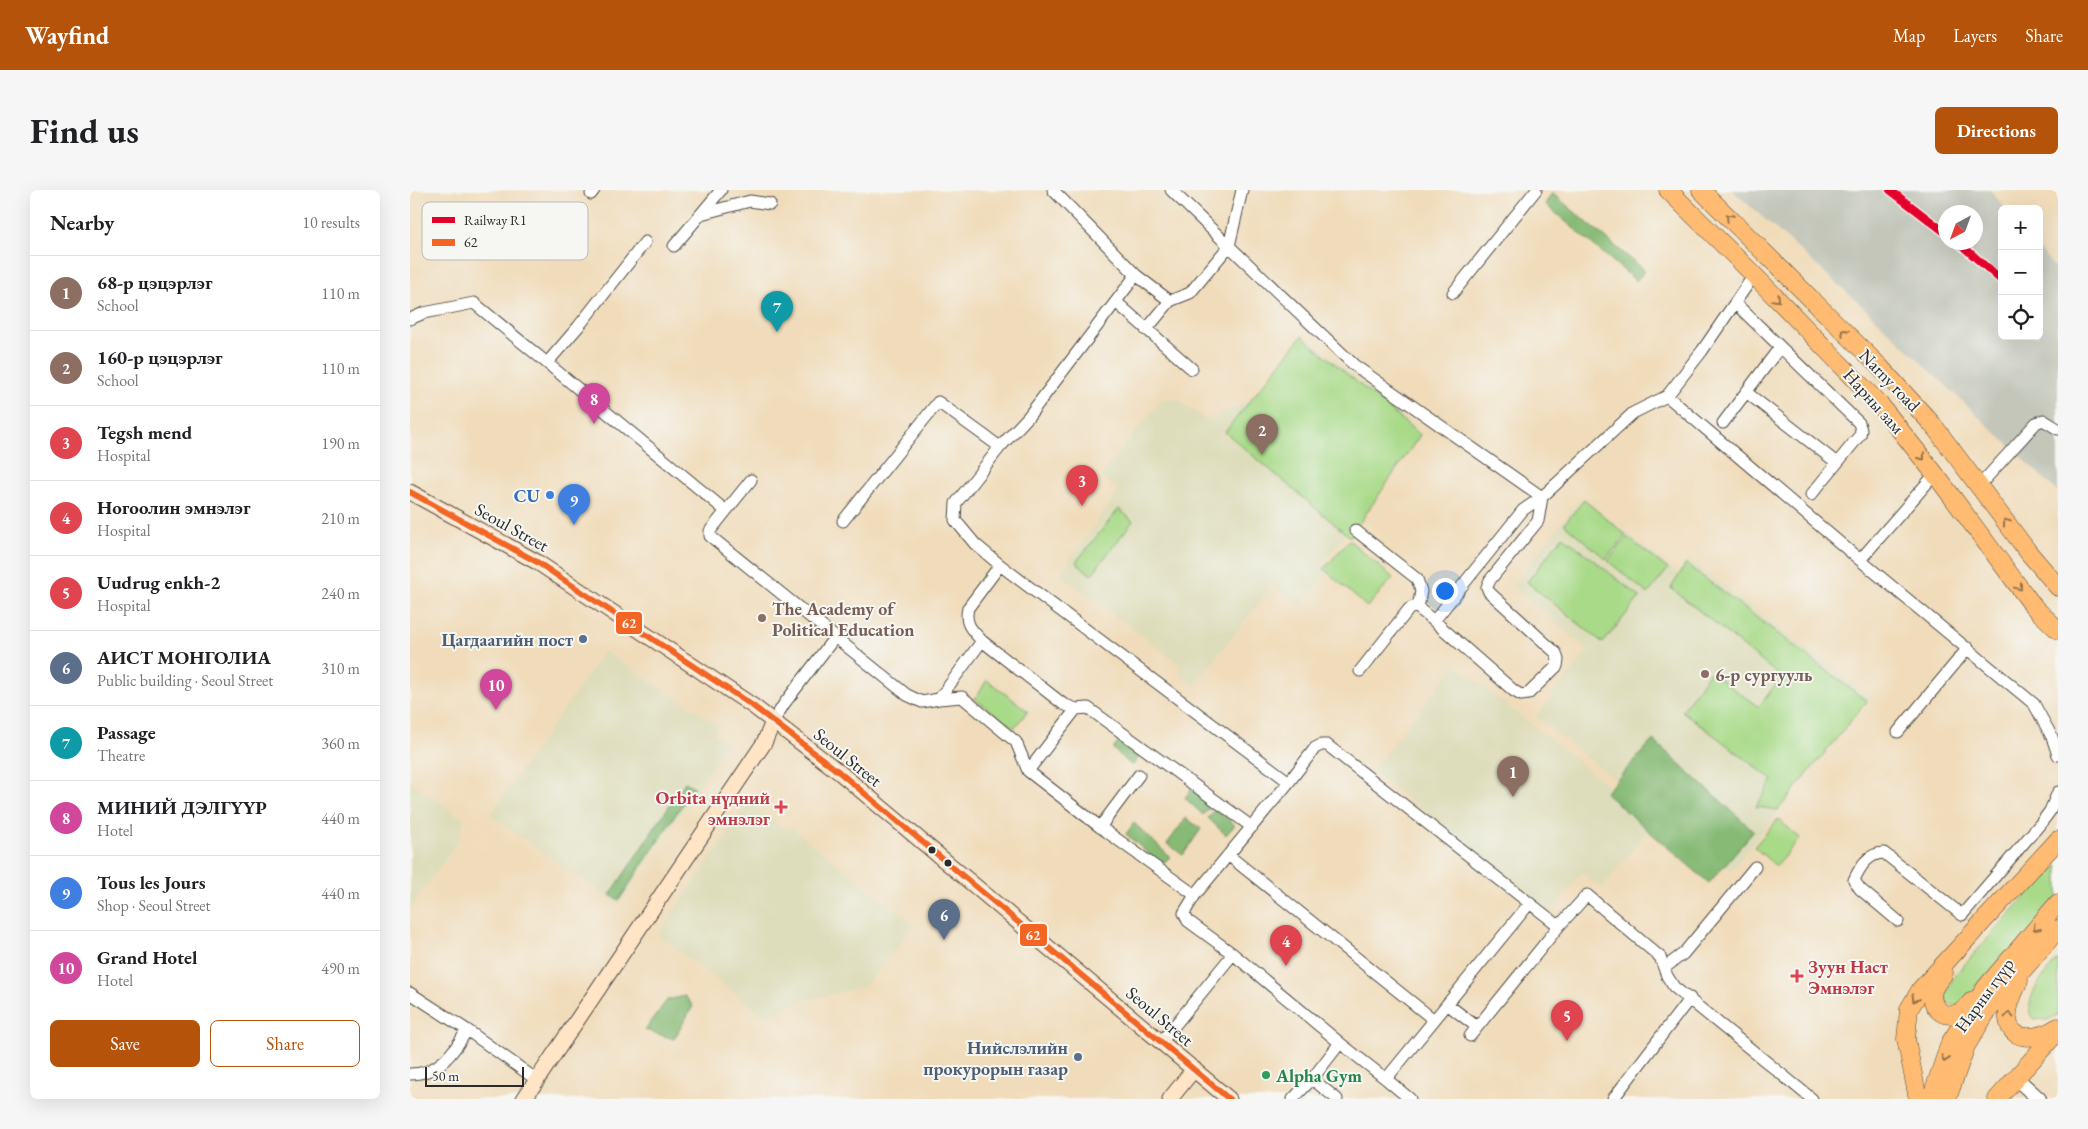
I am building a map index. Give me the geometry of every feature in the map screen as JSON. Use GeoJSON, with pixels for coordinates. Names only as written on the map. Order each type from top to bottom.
{"type":"FeatureCollection","features":[{"type":"Feature","properties":{"kind":"main road","name":"Нарны зам"},"geometry":{"type":"LineString","coordinates":[[1668,190],[1754,275],[1881,406],[1935,474],[2034,607],[2058,630]]}},
{"type":"Feature","properties":{"kind":"main road","name":"Narny road"},"geometry":{"type":"LineString","coordinates":[[1702,190],[1878,366],[1927,418],[2029,553],[2058,587]]}},
{"type":"Feature","properties":{"kind":"main road"},"geometry":{"type":"LineString","coordinates":[[1710,231],[1734,246],[1759,266],[1764,260],[1757,246]]}},
{"type":"Feature","properties":{"kind":"main road","name":"Seoul Street"},"geometry":{"type":"LineString","coordinates":[[410,492],[537,562],[753,706],[839,772],[1229,1099]]}},
{"type":"Feature","properties":{"kind":"main road"},"geometry":{"type":"LineString","coordinates":[[524,1099],[764,743],[773,722]]}},
{"type":"Feature","properties":{"kind":"main road"},"geometry":{"type":"LineString","coordinates":[[1918,1099],[1906,1038],[1909,1009],[1921,988],[2058,840]]}},
{"type":"Feature","properties":{"kind":"main road","name":"Нарны гүүр"},"geometry":{"type":"LineString","coordinates":[[1947,1099],[1966,1046],[2020,958],[2058,903]]}},
{"type":"Feature","properties":{"kind":"main road","name":"Нарны гүүр"},"geometry":{"type":"LineString","coordinates":[[1930,1099],[1950,1043],[1986,987],[2058,929]]}},
{"type":"Feature","properties":{"kind":"main road"},"geometry":{"type":"LineString","coordinates":[[1958,949],[1934,990],[1933,1004],[1939,1011],[1948,1016],[1959,1013],[1986,987]]}},
{"type":"Feature","properties":{"kind":"main road"},"geometry":{"type":"LineString","coordinates":[[2020,958],[2008,1011],[2011,1028],[2020,1036],[2030,1038],[2058,1027]]}},
{"type":"Feature","properties":{"kind":"main road"},"geometry":{"type":"LineString","coordinates":[[1997,1099],[2058,1032]]}},
{"type":"Feature","properties":{"kind":"main road"},"geometry":{"type":"LineString","coordinates":[[1170,1099],[1194,1068]]}},
{"type":"Feature","properties":{"kind":"street"},"geometry":{"type":"LineString","coordinates":[[674,246],[721,190]]}},
{"type":"Feature","properties":{"kind":"street"},"geometry":{"type":"LineString","coordinates":[[1053,190],[1136,275],[1170,301]]}},
{"type":"Feature","properties":{"kind":"street"},"geometry":{"type":"LineString","coordinates":[[1171,190],[1354,365],[1542,497]]}},
{"type":"Feature","properties":{"kind":"street"},"geometry":{"type":"LineString","coordinates":[[1146,330],[1170,301],[1190,293],[1229,246],[1242,190]]}},
{"type":"Feature","properties":{"kind":"street"},"geometry":{"type":"LineString","coordinates":[[1453,293],[1536,190]]}},
{"type":"Feature","properties":{"kind":"street"},"geometry":{"type":"LineString","coordinates":[[701,214],[750,201],[770,204]]}},
{"type":"Feature","properties":{"kind":"street"},"geometry":{"type":"LineString","coordinates":[[547,363],[645,242]]}},
{"type":"Feature","properties":{"kind":"street"},"geometry":{"type":"LineString","coordinates":[[1136,275],[1028,417],[1000,447],[956,503],[955,520],[975,544],[1000,565],[1289,782]]}},
{"type":"Feature","properties":{"kind":"street"},"geometry":{"type":"LineString","coordinates":[[1434,621],[1523,510],[1542,497],[1633,413],[1667,396],[1702,351],[1754,275]]}},
{"type":"Feature","properties":{"kind":"street"},"geometry":{"type":"LineString","coordinates":[[1116,302],[1192,369]]}},
{"type":"Feature","properties":{"kind":"street"},"geometry":{"type":"LineString","coordinates":[[410,319],[424,313],[474,303],[726,511]]}},
{"type":"Feature","properties":{"kind":"street"},"geometry":{"type":"LineString","coordinates":[[1735,303],[1859,423],[1860,435],[1811,494]]}},
{"type":"Feature","properties":{"kind":"street"},"geometry":{"type":"LineString","coordinates":[[1723,423],[1780,347]]}},
{"type":"Feature","properties":{"kind":"street"},"geometry":{"type":"LineString","coordinates":[[1746,392],[1837,463]]}},
{"type":"Feature","properties":{"kind":"street"},"geometry":{"type":"LineString","coordinates":[[1667,396],[1860,560],[2034,704],[2052,737],[2058,755]]}},
{"type":"Feature","properties":{"kind":"street"},"geometry":{"type":"LineString","coordinates":[[844,522],[938,402],[1000,447]]}},
{"type":"Feature","properties":{"kind":"street"},"geometry":{"type":"LineString","coordinates":[[1978,486],[2036,424],[2043,420],[2058,429]]}},
{"type":"Feature","properties":{"kind":"street"},"geometry":{"type":"LineString","coordinates":[[1860,560],[1935,474]]}},
{"type":"Feature","properties":{"kind":"street"},"geometry":{"type":"LineString","coordinates":[[751,480],[710,530],[710,536],[907,695],[922,702],[939,698],[962,697],[1016,742],[1028,771],[1100,827],[1195,895]]}},
{"type":"Feature","properties":{"kind":"street"},"geometry":{"type":"LineString","coordinates":[[1360,670],[1409,609],[1413,607],[1418,608],[1434,621],[1514,691],[1521,695],[1528,694],[1557,666],[1556,653],[1489,592],[1487,586],[1538,521],[1542,497]]}},
{"type":"Feature","properties":{"kind":"street"},"geometry":{"type":"LineString","coordinates":[[1355,530],[1417,579],[1421,590],[1418,608]]}},
{"type":"Feature","properties":{"kind":"street"},"geometry":{"type":"LineString","coordinates":[[1000,565],[968,608],[966,617],[968,626],[982,641],[1064,704],[1076,708],[1088,708],[1252,827]]}},
{"type":"Feature","properties":{"kind":"street"},"geometry":{"type":"LineString","coordinates":[[773,722],[784,704],[834,637]]}},
{"type":"Feature","properties":{"kind":"street"},"geometry":{"type":"LineString","coordinates":[[939,698],[982,641]]}},
{"type":"Feature","properties":{"kind":"street"},"geometry":{"type":"LineString","coordinates":[[1898,732],[1968,648]]}},
{"type":"Feature","properties":{"kind":"street"},"geometry":{"type":"LineString","coordinates":[[1028,771],[1076,708]]}},
{"type":"Feature","properties":{"kind":"street"},"geometry":{"type":"LineString","coordinates":[[1410,1099],[1232,954],[1188,921],[1184,913],[1195,895],[1315,748],[1322,745],[1327,746],[1559,926]]}},
{"type":"Feature","properties":{"kind":"street"},"geometry":{"type":"LineString","coordinates":[[1100,827],[1139,775]]}},
{"type":"Feature","properties":{"kind":"street"},"geometry":{"type":"LineString","coordinates":[[1962,915],[2042,823],[2050,811],[2058,792]]}},
{"type":"Feature","properties":{"kind":"street"},"geometry":{"type":"LineString","coordinates":[[1898,921],[1860,890],[1854,880],[1870,856],[1877,853],[1884,853],[1977,928]]}},
{"type":"Feature","properties":{"kind":"street"},"geometry":{"type":"LineString","coordinates":[[1228,856],[1434,1020]]}},
{"type":"Feature","properties":{"kind":"street"},"geometry":{"type":"LineString","coordinates":[[1664,968],[1683,954],[1755,867]]}},
{"type":"Feature","properties":{"kind":"street"},"geometry":{"type":"LineString","coordinates":[[1447,1004],[1473,1031],[1559,926],[1587,895],[1660,957],[1674,987],[1690,998],[1812,1099]]}},
{"type":"Feature","properties":{"kind":"street"},"geometry":{"type":"LineString","coordinates":[[1386,1079],[1529,904]]}},
{"type":"Feature","properties":{"kind":"street"},"geometry":{"type":"LineString","coordinates":[[1162,1041],[1232,954]]}},
{"type":"Feature","properties":{"kind":"street"},"geometry":{"type":"LineString","coordinates":[[410,993],[467,1030],[537,1080]]}},
{"type":"Feature","properties":{"kind":"street"},"geometry":{"type":"LineString","coordinates":[[1613,1099],[1690,998]]}},
{"type":"Feature","properties":{"kind":"street"},"geometry":{"type":"LineString","coordinates":[[410,1074],[432,1070],[443,1063],[467,1030]]}},
{"type":"Feature","properties":{"kind":"street"},"geometry":{"type":"LineString","coordinates":[[1293,1099],[1312,1079],[1340,1043]]}},
{"type":"Feature","properties":{"kind":"street"},"geometry":{"type":"LineString","coordinates":[[2016,1078],[2039,1099]]}},
{"type":"Feature","properties":{"kind":"street"},"geometry":{"type":"LineString","coordinates":[[1312,1079],[1337,1099]]}},
{"type":"Feature","properties":{"kind":"shaded area"},"geometry":{"type":"Polygon","coordinates":[[[1732,190],[1990,190],[2003,205],[1998,205],[1998,340],[2043,340],[2043,254],[2058,271],[2058,492],[1859,303],[1732,190]]]}},
{"type":"Feature","properties":{"kind":"shaded area"},"geometry":{"type":"Polygon","coordinates":[[[1310,338],[1423,434],[1323,564],[1329,569],[1301,605],[1272,586],[1194,686],[1178,673],[1182,666],[1060,574],[1119,491],[1101,476],[1161,399],[1177,399],[1206,420],[1265,394],[1310,338]]]}},
{"type":"Feature","properties":{"kind":"shaded area","name":"6-р сургууль"},"geometry":{"type":"Polygon","coordinates":[[[1582,497],[1677,573],[1688,559],[1871,697],[1731,871],[1536,717],[1588,650],[1512,586],[1582,497]]]}},
{"type":"Feature","properties":{"kind":"shaded area"},"geometry":{"type":"Polygon","coordinates":[[[604,651],[720,726],[714,734],[728,743],[619,905],[490,815],[604,651]]]}},
{"type":"Feature","properties":{"kind":"shaded area"},"geometry":{"type":"Polygon","coordinates":[[[1455,664],[1654,822],[1602,889],[1581,873],[1555,908],[1547,910],[1372,771],[1455,664]]]}},
{"type":"Feature","properties":{"kind":"shaded area"},"geometry":{"type":"Polygon","coordinates":[[[410,782],[464,819],[460,838],[410,909],[410,782]]]}},
{"type":"Feature","properties":{"kind":"shaded area"},"geometry":{"type":"Polygon","coordinates":[[[749,802],[783,828],[793,829],[915,925],[864,987],[802,1001],[764,1016],[658,935],[749,802]]]}},
{"type":"Feature","properties":{"kind":"green space"},"geometry":{"type":"Polygon","coordinates":[[[1552,193],[1645,271],[1636,281],[1545,204],[1552,193]]]}},
{"type":"Feature","properties":{"kind":"green space"},"geometry":{"type":"Polygon","coordinates":[[[1302,336],[1420,435],[1350,537],[1225,432],[1302,336]]]}},
{"type":"Feature","properties":{"kind":"green space"},"geometry":{"type":"Polygon","coordinates":[[[1584,500],[1626,535],[1606,559],[1564,524],[1584,500]]]}},
{"type":"Feature","properties":{"kind":"green space"},"geometry":{"type":"Polygon","coordinates":[[[1119,509],[1133,521],[1091,575],[1076,562],[1119,509]]]}},
{"type":"Feature","properties":{"kind":"green space"},"geometry":{"type":"Polygon","coordinates":[[[1563,536],[1640,597],[1603,643],[1527,582],[1563,536]]]}},
{"type":"Feature","properties":{"kind":"green space"},"geometry":{"type":"Polygon","coordinates":[[[1627,537],[1668,569],[1648,594],[1608,561],[1627,537]]]}},
{"type":"Feature","properties":{"kind":"green space"},"geometry":{"type":"Polygon","coordinates":[[[1349,540],[1393,578],[1367,607],[1324,569],[1349,540]]]}},
{"type":"Feature","properties":{"kind":"green space"},"geometry":{"type":"Polygon","coordinates":[[[1686,564],[1867,701],[1778,810],[1756,807],[1773,780],[1682,711],[1710,672],[1759,707],[1781,677],[1671,588],[1686,564]]]}},
{"type":"Feature","properties":{"kind":"green space"},"geometry":{"type":"Polygon","coordinates":[[[987,680],[1028,711],[1014,728],[975,699],[987,680]]]}},
{"type":"Feature","properties":{"kind":"green space"},"geometry":{"type":"Polygon","coordinates":[[[1121,739],[1140,756],[1132,766],[1113,749],[1121,739]]]}},
{"type":"Feature","properties":{"kind":"green space"},"geometry":{"type":"Polygon","coordinates":[[[1653,740],[1754,831],[1709,883],[1605,793],[1653,740]]]}},
{"type":"Feature","properties":{"kind":"green space"},"geometry":{"type":"Polygon","coordinates":[[[685,782],[694,787],[619,900],[610,895],[685,782]]]}},
{"type":"Feature","properties":{"kind":"green space"},"geometry":{"type":"Polygon","coordinates":[[[1192,788],[1212,805],[1203,815],[1185,798],[1192,788]]]}},
{"type":"Feature","properties":{"kind":"green space"},"geometry":{"type":"Polygon","coordinates":[[[1216,808],[1235,825],[1226,835],[1208,818],[1216,808]]]}},
{"type":"Feature","properties":{"kind":"green space"},"geometry":{"type":"Polygon","coordinates":[[[1186,818],[1201,829],[1183,855],[1167,844],[1186,818]]]}},
{"type":"Feature","properties":{"kind":"green space"},"geometry":{"type":"Polygon","coordinates":[[[1778,819],[1800,838],[1776,866],[1754,847],[1778,819]]]}},
{"type":"Feature","properties":{"kind":"green space"},"geometry":{"type":"Polygon","coordinates":[[[1134,823],[1170,857],[1161,865],[1126,834],[1134,823]]]}},
{"type":"Feature","properties":{"kind":"green space"},"geometry":{"type":"Polygon","coordinates":[[[2058,866],[2058,899],[1973,997],[1957,1006],[1947,1003],[1946,992],[1956,974],[2025,897],[2058,866]]]}},
{"type":"Feature","properties":{"kind":"green space"},"geometry":{"type":"Polygon","coordinates":[[[2058,959],[2058,1015],[2047,1020],[2034,1019],[2030,1004],[2032,995],[2041,979],[2058,959]]]}},
{"type":"Feature","properties":{"kind":"green space"},"geometry":{"type":"Polygon","coordinates":[[[685,996],[693,1006],[674,1039],[645,1030],[667,1000],[685,996]]]}},
{"type":"Feature","properties":{"kind":"railway"},"geometry":{"type":"LineString","coordinates":[[1890,190],[1938,227]]}},
{"type":"Feature","properties":{"kind":"rail line","name":"R1"},"geometry":{"type":"LineString","coordinates":[[1890,190],[1938,227]]}},
{"type":"Feature","properties":{"kind":"rail line","name":"R1"},"geometry":{"type":"LineString","coordinates":[[1967,250],[1998,277]]}},
{"type":"Feature","properties":{"kind":"transit line","name":"62"},"geometry":{"type":"LineString","coordinates":[[410,492],[537,562],[753,706],[839,772],[1229,1099]]}},
{"type":"Feature","properties":{"kind":"place","name":"Passage"},"geometry":{"type":"Point","coordinates":[777,332]}},
{"type":"Feature","properties":{"kind":"place","name":"МИНИЙ ДЭЛГҮҮР"},"geometry":{"type":"Point","coordinates":[594,424]}},
{"type":"Feature","properties":{"kind":"place","name":"160-р цэцэрлэг"},"geometry":{"type":"Point","coordinates":[1262,455]}},
{"type":"Feature","properties":{"kind":"place","name":"CU"},"geometry":{"type":"Point","coordinates":[550,495]}},
{"type":"Feature","properties":{"kind":"place","name":"Tegsh mend"},"geometry":{"type":"Point","coordinates":[1082,506]}},
{"type":"Feature","properties":{"kind":"place","name":"Tous les Jours"},"geometry":{"type":"Point","coordinates":[574,525]}},
{"type":"Feature","properties":{"kind":"place","name":"The Academy of Political Education"},"geometry":{"type":"Point","coordinates":[762,618]}},
{"type":"Feature","properties":{"kind":"place","name":"Цагдаагийн пост"},"geometry":{"type":"Point","coordinates":[583,639]}},
{"type":"Feature","properties":{"kind":"place","name":"6-р сургууль"},"geometry":{"type":"Point","coordinates":[1705,674]}},
{"type":"Feature","properties":{"kind":"place","name":"Grand Hotel"},"geometry":{"type":"Point","coordinates":[496,710]}},
{"type":"Feature","properties":{"kind":"place","name":"68-р цэцэрлэг"},"geometry":{"type":"Point","coordinates":[1513,797]}},
{"type":"Feature","properties":{"kind":"place","name":"Orbita нүдний эмнэлэг"},"geometry":{"type":"Point","coordinates":[781,807]}},
{"type":"Feature","properties":{"kind":"place","name":"АИСТ МОНГОЛИА"},"geometry":{"type":"Point","coordinates":[944,940]}},
{"type":"Feature","properties":{"kind":"place","name":"Ногоолин эмнэлэг"},"geometry":{"type":"Point","coordinates":[1286,966]}},
{"type":"Feature","properties":{"kind":"place","name":"Зуун Наст Эмнэлэг"},"geometry":{"type":"Point","coordinates":[1797,976]}},
{"type":"Feature","properties":{"kind":"place","name":"Uudrug enkh-2"},"geometry":{"type":"Point","coordinates":[1567,1041]}},
{"type":"Feature","properties":{"kind":"place","name":"Нийслэлийн прокурорын газар"},"geometry":{"type":"Point","coordinates":[1078,1057]}},
{"type":"Feature","properties":{"kind":"place","name":"Alpha Gym"},"geometry":{"type":"Point","coordinates":[1266,1075]}}]}
